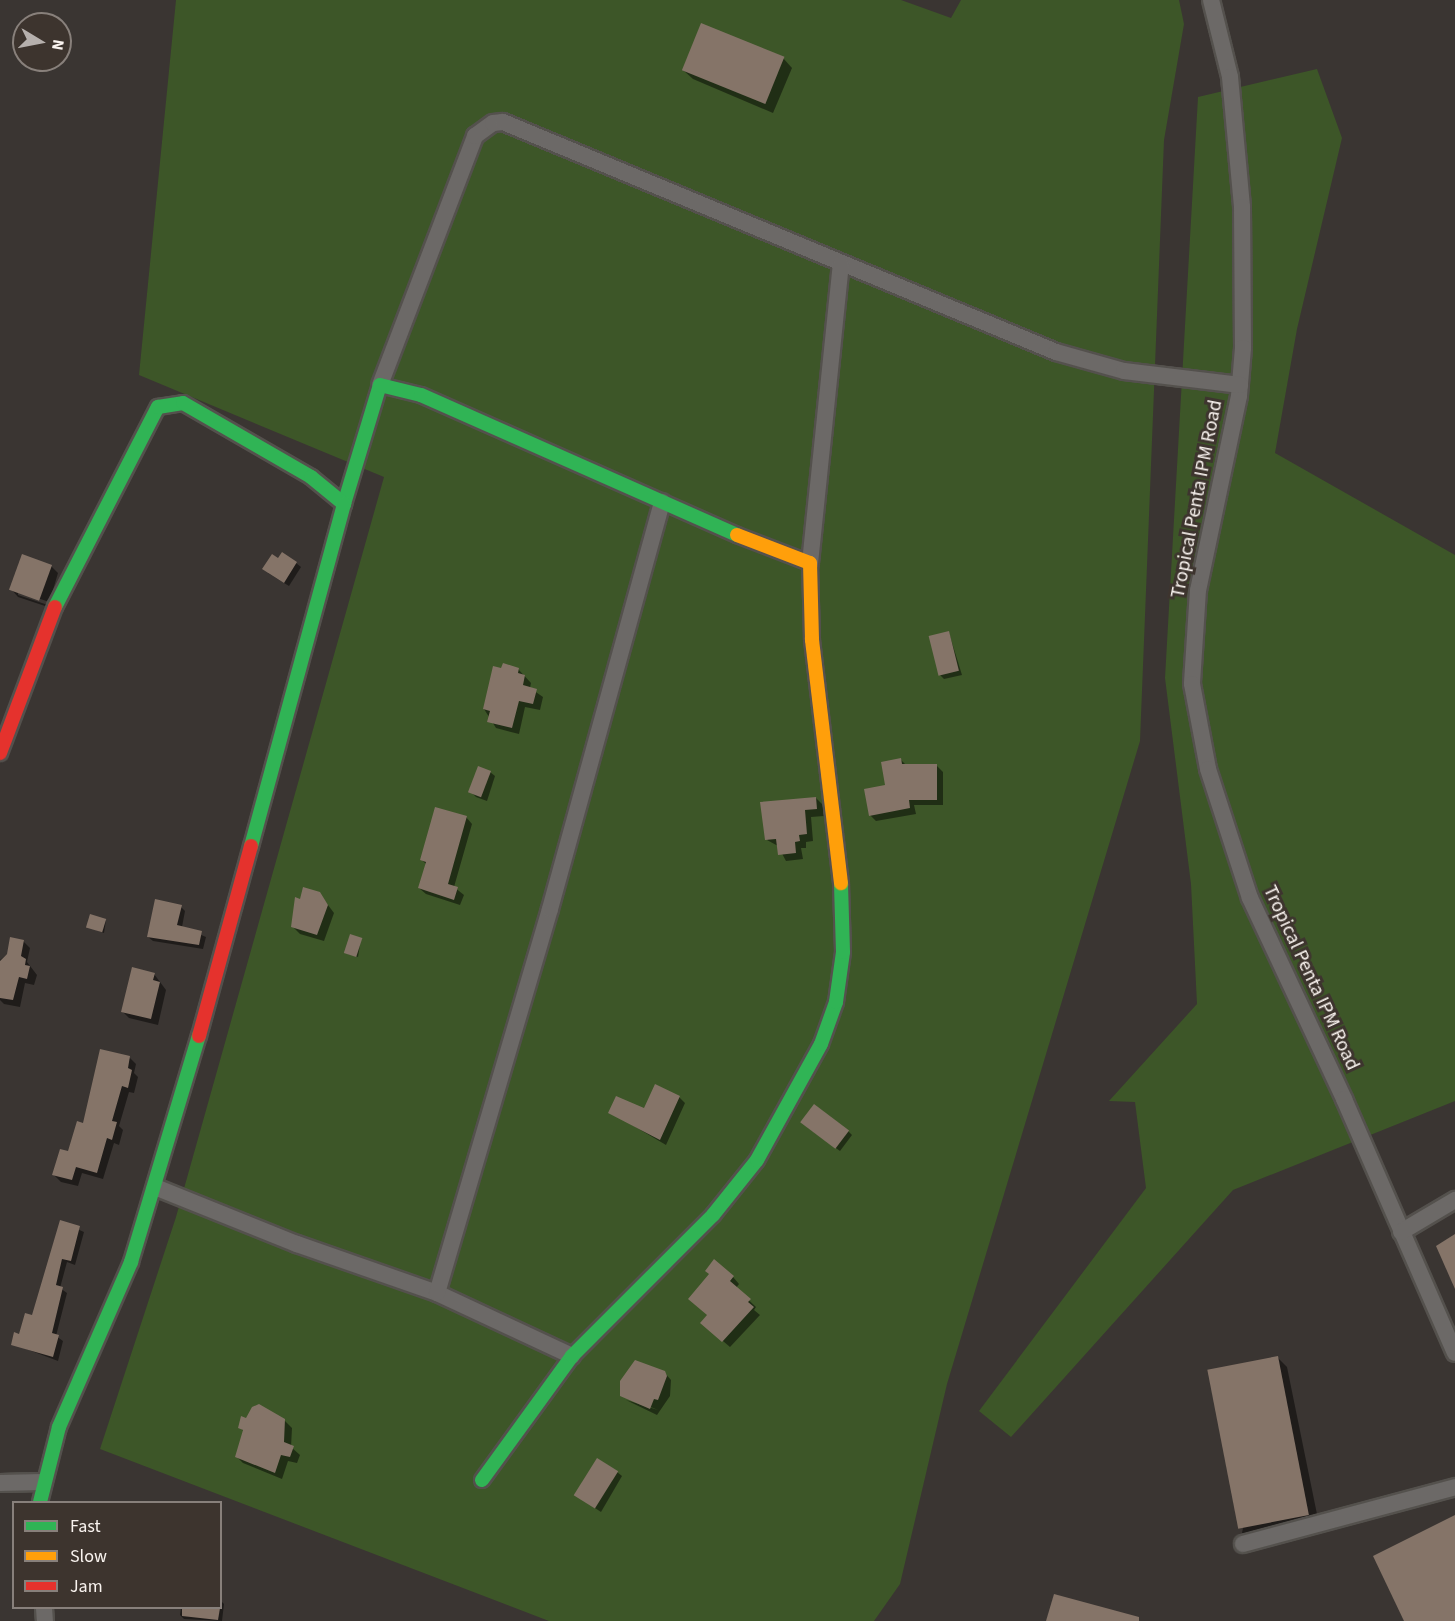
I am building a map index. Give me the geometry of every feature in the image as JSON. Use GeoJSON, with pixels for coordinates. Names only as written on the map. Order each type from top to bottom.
{"type":"FeatureCollection","features":[{"type":"Feature","properties":{"kind":"street","name":"Tropical Penta IPM Road"},"geometry":{"type":"LineString","coordinates":[[1211,0],[1230,77],[1242,207],[1240,386],[1198,590],[1192,684],[1204,748],[1224,824],[1250,898],[1344,1099],[1455,1353]]}},
{"type":"Feature","properties":{"kind":"street"},"geometry":{"type":"LineString","coordinates":[[40,1501],[42,1482],[59,1427],[124,1280],[155,1187],[344,504],[380,385],[475,136],[493,123],[515,125],[841,265],[1056,352],[1124,371],[1240,386]]}},
{"type":"Feature","properties":{"kind":"street"},"geometry":{"type":"LineString","coordinates":[[482,1480],[572,1356],[713,1215],[757,1160],[821,1044],[836,1002],[843,952],[843,901],[812,640],[810,563],[841,265]]}},
{"type":"Feature","properties":{"kind":"street"},"geometry":{"type":"LineString","coordinates":[[380,385],[421,395],[810,563]]}},
{"type":"Feature","properties":{"kind":"street"},"geometry":{"type":"LineString","coordinates":[[0,753],[44,630],[158,407],[183,403],[311,477],[344,504]]}},
{"type":"Feature","properties":{"kind":"street"},"geometry":{"type":"LineString","coordinates":[[437,1293],[550,909],[662,501]]}},
{"type":"Feature","properties":{"kind":"street"},"geometry":{"type":"LineString","coordinates":[[155,1187],[297,1244],[437,1293],[572,1356]]}},
{"type":"Feature","properties":{"kind":"street"},"geometry":{"type":"LineString","coordinates":[[1401,1232],[1455,1200]]}},
{"type":"Feature","properties":{"kind":"street"},"geometry":{"type":"LineString","coordinates":[[0,1483],[42,1482]]}},
{"type":"Feature","properties":{"kind":"street"},"geometry":{"type":"LineString","coordinates":[[1243,1544],[1455,1487]]}},
{"type":"Feature","properties":{"kind":"green space"},"geometry":{"type":"Polygon","coordinates":[[[176,0],[901,0],[951,18],[961,0],[1179,0],[1184,24],[1164,140],[1140,741],[947,1384],[900,1584],[874,1621],[549,1621],[100,1449],[176,1217],[384,477],[139,375],[176,0]]]}},
{"type":"Feature","properties":{"kind":"green space"},"geometry":{"type":"Polygon","coordinates":[[[1317,69],[1342,138],[1297,329],[1275,453],[1455,555],[1455,1101],[1233,1190],[1011,1437],[979,1411],[1146,1188],[1135,1102],[1109,1101],[1197,1004],[1191,884],[1165,678],[1198,97],[1317,69]]]}},
{"type":"Feature","properties":{"kind":"building"},"geometry":{"type":"Polygon","coordinates":[[[701,23],[784,57],[765,104],[682,70],[701,23]]]}},
{"type":"Feature","properties":{"kind":"building"},"geometry":{"type":"Polygon","coordinates":[[[282,552],[297,562],[284,583],[262,569],[272,554],[278,558],[282,552]]]}},
{"type":"Feature","properties":{"kind":"building"},"geometry":{"type":"Polygon","coordinates":[[[22,554],[52,565],[39,601],[9,590],[22,554]]]}},
{"type":"Feature","properties":{"kind":"building"},"geometry":{"type":"Polygon","coordinates":[[[949,631],[959,671],[939,676],[929,636],[949,631]]]}},
{"type":"Feature","properties":{"kind":"building"},"geometry":{"type":"Polygon","coordinates":[[[503,663],[519,668],[518,673],[525,675],[523,685],[537,689],[533,704],[519,701],[512,728],[487,722],[490,711],[483,709],[493,666],[501,668],[503,663]]]}},
{"type":"Feature","properties":{"kind":"building"},"geometry":{"type":"Polygon","coordinates":[[[901,758],[902,764],[937,764],[937,800],[909,800],[910,808],[869,816],[864,789],[885,785],[881,762],[901,758]]]}},
{"type":"Feature","properties":{"kind":"building"},"geometry":{"type":"Polygon","coordinates":[[[478,766],[491,771],[481,797],[468,792],[478,766]]]}},
{"type":"Feature","properties":{"kind":"building"},"geometry":{"type":"Polygon","coordinates":[[[816,797],[817,809],[805,810],[807,834],[799,835],[800,841],[795,842],[796,853],[778,855],[776,839],[765,840],[760,802],[816,797]]]}},
{"type":"Feature","properties":{"kind":"building"},"geometry":{"type":"Polygon","coordinates":[[[435,807],[467,816],[448,884],[458,887],[454,900],[418,888],[426,862],[420,860],[435,807]]]}},
{"type":"Feature","properties":{"kind":"building"},"geometry":{"type":"Polygon","coordinates":[[[303,887],[320,892],[328,905],[317,935],[291,927],[295,897],[300,899],[303,887]]]}},
{"type":"Feature","properties":{"kind":"building"},"geometry":{"type":"Polygon","coordinates":[[[155,899],[182,905],[177,925],[202,931],[199,945],[147,937],[155,899]]]}},
{"type":"Feature","properties":{"kind":"building"},"geometry":{"type":"Polygon","coordinates":[[[90,914],[106,919],[102,932],[86,927],[90,914]]]}},
{"type":"Feature","properties":{"kind":"building"},"geometry":{"type":"Polygon","coordinates":[[[350,934],[362,938],[356,957],[344,953],[350,934]]]}},
{"type":"Feature","properties":{"kind":"building"},"geometry":{"type":"Polygon","coordinates":[[[10,937],[24,940],[21,956],[26,959],[25,965],[30,966],[27,979],[19,977],[13,1000],[0,998],[0,961],[7,954],[10,937]]]}},
{"type":"Feature","properties":{"kind":"building"},"geometry":{"type":"Polygon","coordinates":[[[132,967],[155,973],[153,980],[160,982],[151,1019],[121,1012],[132,967]]]}},
{"type":"Feature","properties":{"kind":"building"},"geometry":{"type":"Polygon","coordinates":[[[100,1049],[130,1056],[128,1068],[132,1070],[128,1088],[122,1086],[112,1121],[117,1122],[112,1140],[107,1138],[97,1173],[76,1167],[72,1180],[52,1175],[60,1149],[68,1151],[77,1121],[83,1123],[100,1049]]]}},
{"type":"Feature","properties":{"kind":"building"},"geometry":{"type":"Polygon","coordinates":[[[655,1084],[680,1096],[660,1140],[608,1113],[616,1096],[644,1108],[655,1084]]]}},
{"type":"Feature","properties":{"kind":"building"},"geometry":{"type":"Polygon","coordinates":[[[814,1104],[849,1130],[835,1149],[800,1122],[814,1104]]]}},
{"type":"Feature","properties":{"kind":"building"},"geometry":{"type":"Polygon","coordinates":[[[60,1220],[80,1226],[71,1261],[62,1259],[56,1285],[63,1287],[52,1333],[59,1335],[53,1357],[11,1345],[14,1332],[19,1334],[25,1313],[32,1315],[60,1220]]]}},
{"type":"Feature","properties":{"kind":"building"},"geometry":{"type":"Polygon","coordinates":[[[1455,1234],[1455,1289],[1436,1246],[1455,1234]]]}},
{"type":"Feature","properties":{"kind":"building"},"geometry":{"type":"Polygon","coordinates":[[[714,1259],[734,1276],[730,1281],[751,1299],[748,1302],[754,1307],[722,1342],[700,1323],[707,1315],[688,1299],[709,1274],[705,1271],[714,1259]]]}},
{"type":"Feature","properties":{"kind":"building"},"geometry":{"type":"Polygon","coordinates":[[[1278,1356],[1309,1515],[1238,1529],[1207,1370],[1278,1356]]]}},
{"type":"Feature","properties":{"kind":"building"},"geometry":{"type":"Polygon","coordinates":[[[635,1360],[665,1371],[667,1376],[658,1400],[654,1399],[650,1409],[620,1396],[620,1381],[635,1360]]]}},
{"type":"Feature","properties":{"kind":"building"},"geometry":{"type":"Polygon","coordinates":[[[259,1404],[285,1419],[284,1442],[294,1446],[290,1457],[281,1455],[275,1473],[235,1457],[243,1430],[238,1428],[241,1416],[246,1418],[252,1407],[259,1404]]]}},
{"type":"Feature","properties":{"kind":"building"},"geometry":{"type":"Polygon","coordinates":[[[597,1458],[618,1471],[595,1509],[574,1495],[597,1458]]]}},
{"type":"Feature","properties":{"kind":"building"},"geometry":{"type":"Polygon","coordinates":[[[1455,1515],[1455,1621],[1404,1621],[1373,1556],[1455,1515]]]}},
{"type":"Feature","properties":{"kind":"building"},"geometry":{"type":"Polygon","coordinates":[[[1054,1594],[1139,1617],[1139,1621],[1046,1621],[1054,1594]]]}},
{"type":"Feature","properties":{"kind":"building"},"geometry":{"type":"Polygon","coordinates":[[[182,1609],[220,1609],[218,1620],[182,1616],[182,1609]]]}},
{"type":"Feature","properties":{"kind":"traffic: fast"},"geometry":{"type":"LineString","coordinates":[[344,504],[380,385],[421,395],[737,535]]}},
{"type":"Feature","properties":{"kind":"traffic: fast"},"geometry":{"type":"LineString","coordinates":[[55,607],[158,407],[183,403],[311,477],[344,504],[251,846]]}},
{"type":"Feature","properties":{"kind":"traffic: fast"},"geometry":{"type":"LineString","coordinates":[[482,1480],[572,1356],[713,1215],[757,1160],[821,1044],[836,1002],[843,952],[841,883]]}},
{"type":"Feature","properties":{"kind":"traffic: fast"},"geometry":{"type":"LineString","coordinates":[[40,1501],[59,1427],[131,1262],[199,1036]]}},
{"type":"Feature","properties":{"kind":"traffic: slow"},"geometry":{"type":"LineString","coordinates":[[737,535],[810,563],[812,640],[841,883]]}},
{"type":"Feature","properties":{"kind":"traffic: jam"},"geometry":{"type":"LineString","coordinates":[[0,753],[55,607]]}},
{"type":"Feature","properties":{"kind":"traffic: jam"},"geometry":{"type":"LineString","coordinates":[[199,1036],[251,846]]}}]}
